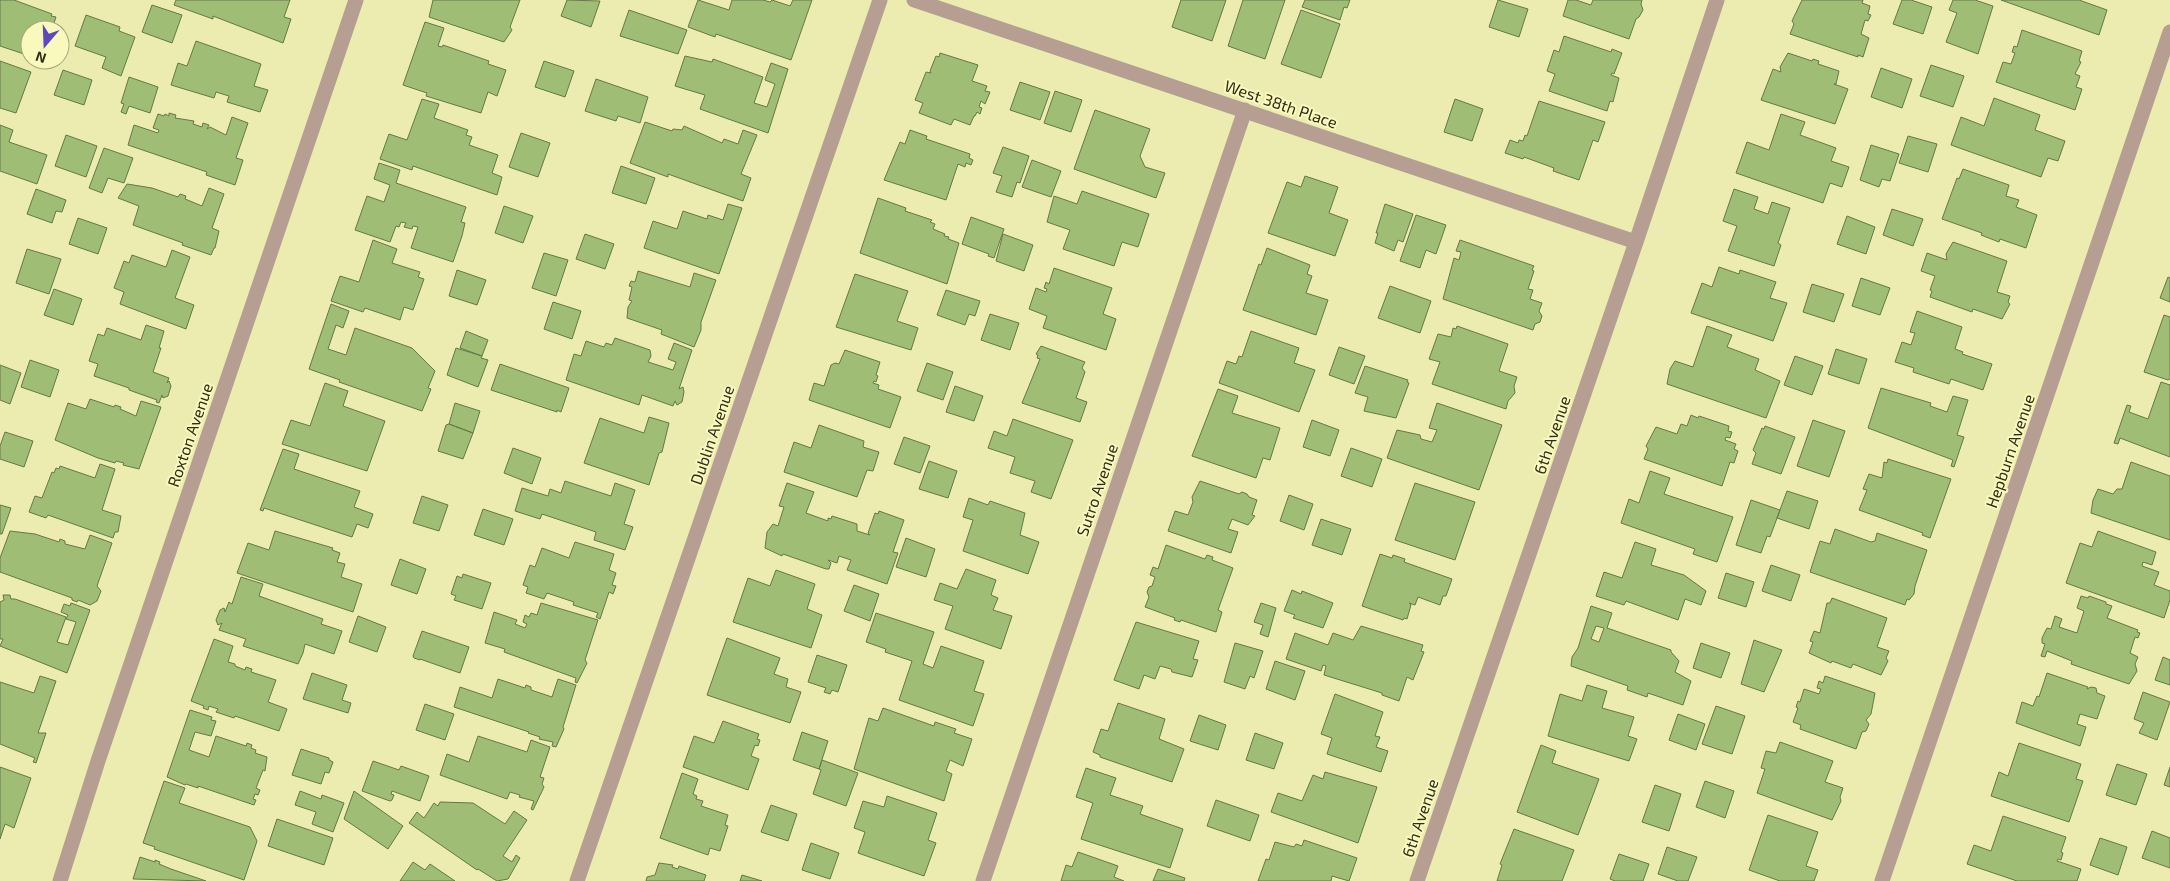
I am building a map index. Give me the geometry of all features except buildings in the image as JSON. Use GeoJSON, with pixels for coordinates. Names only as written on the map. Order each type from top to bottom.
{"type":"FeatureCollection","features":[{"type":"Feature","properties":{"kind":"street","name":"Roxton Avenue"},"geometry":{"type":"LineString","coordinates":[[60,881],[98,761],[356,0]]}},
{"type":"Feature","properties":{"kind":"street","name":"Dublin Avenue"},"geometry":{"type":"LineString","coordinates":[[577,881],[880,0]]}},
{"type":"Feature","properties":{"kind":"street","name":"West 38th Place"},"geometry":{"type":"LineString","coordinates":[[914,0],[1636,242]]}},
{"type":"Feature","properties":{"kind":"street","name":"6th Avenue"},"geometry":{"type":"LineString","coordinates":[[1417,881],[1717,0]]}},
{"type":"Feature","properties":{"kind":"street","name":"Hepburn Avenue"},"geometry":{"type":"LineString","coordinates":[[1882,881],[2170,32]]}},
{"type":"Feature","properties":{"kind":"street","name":"Sutro Avenue"},"geometry":{"type":"LineString","coordinates":[[983,881],[1245,110]]}}]}
